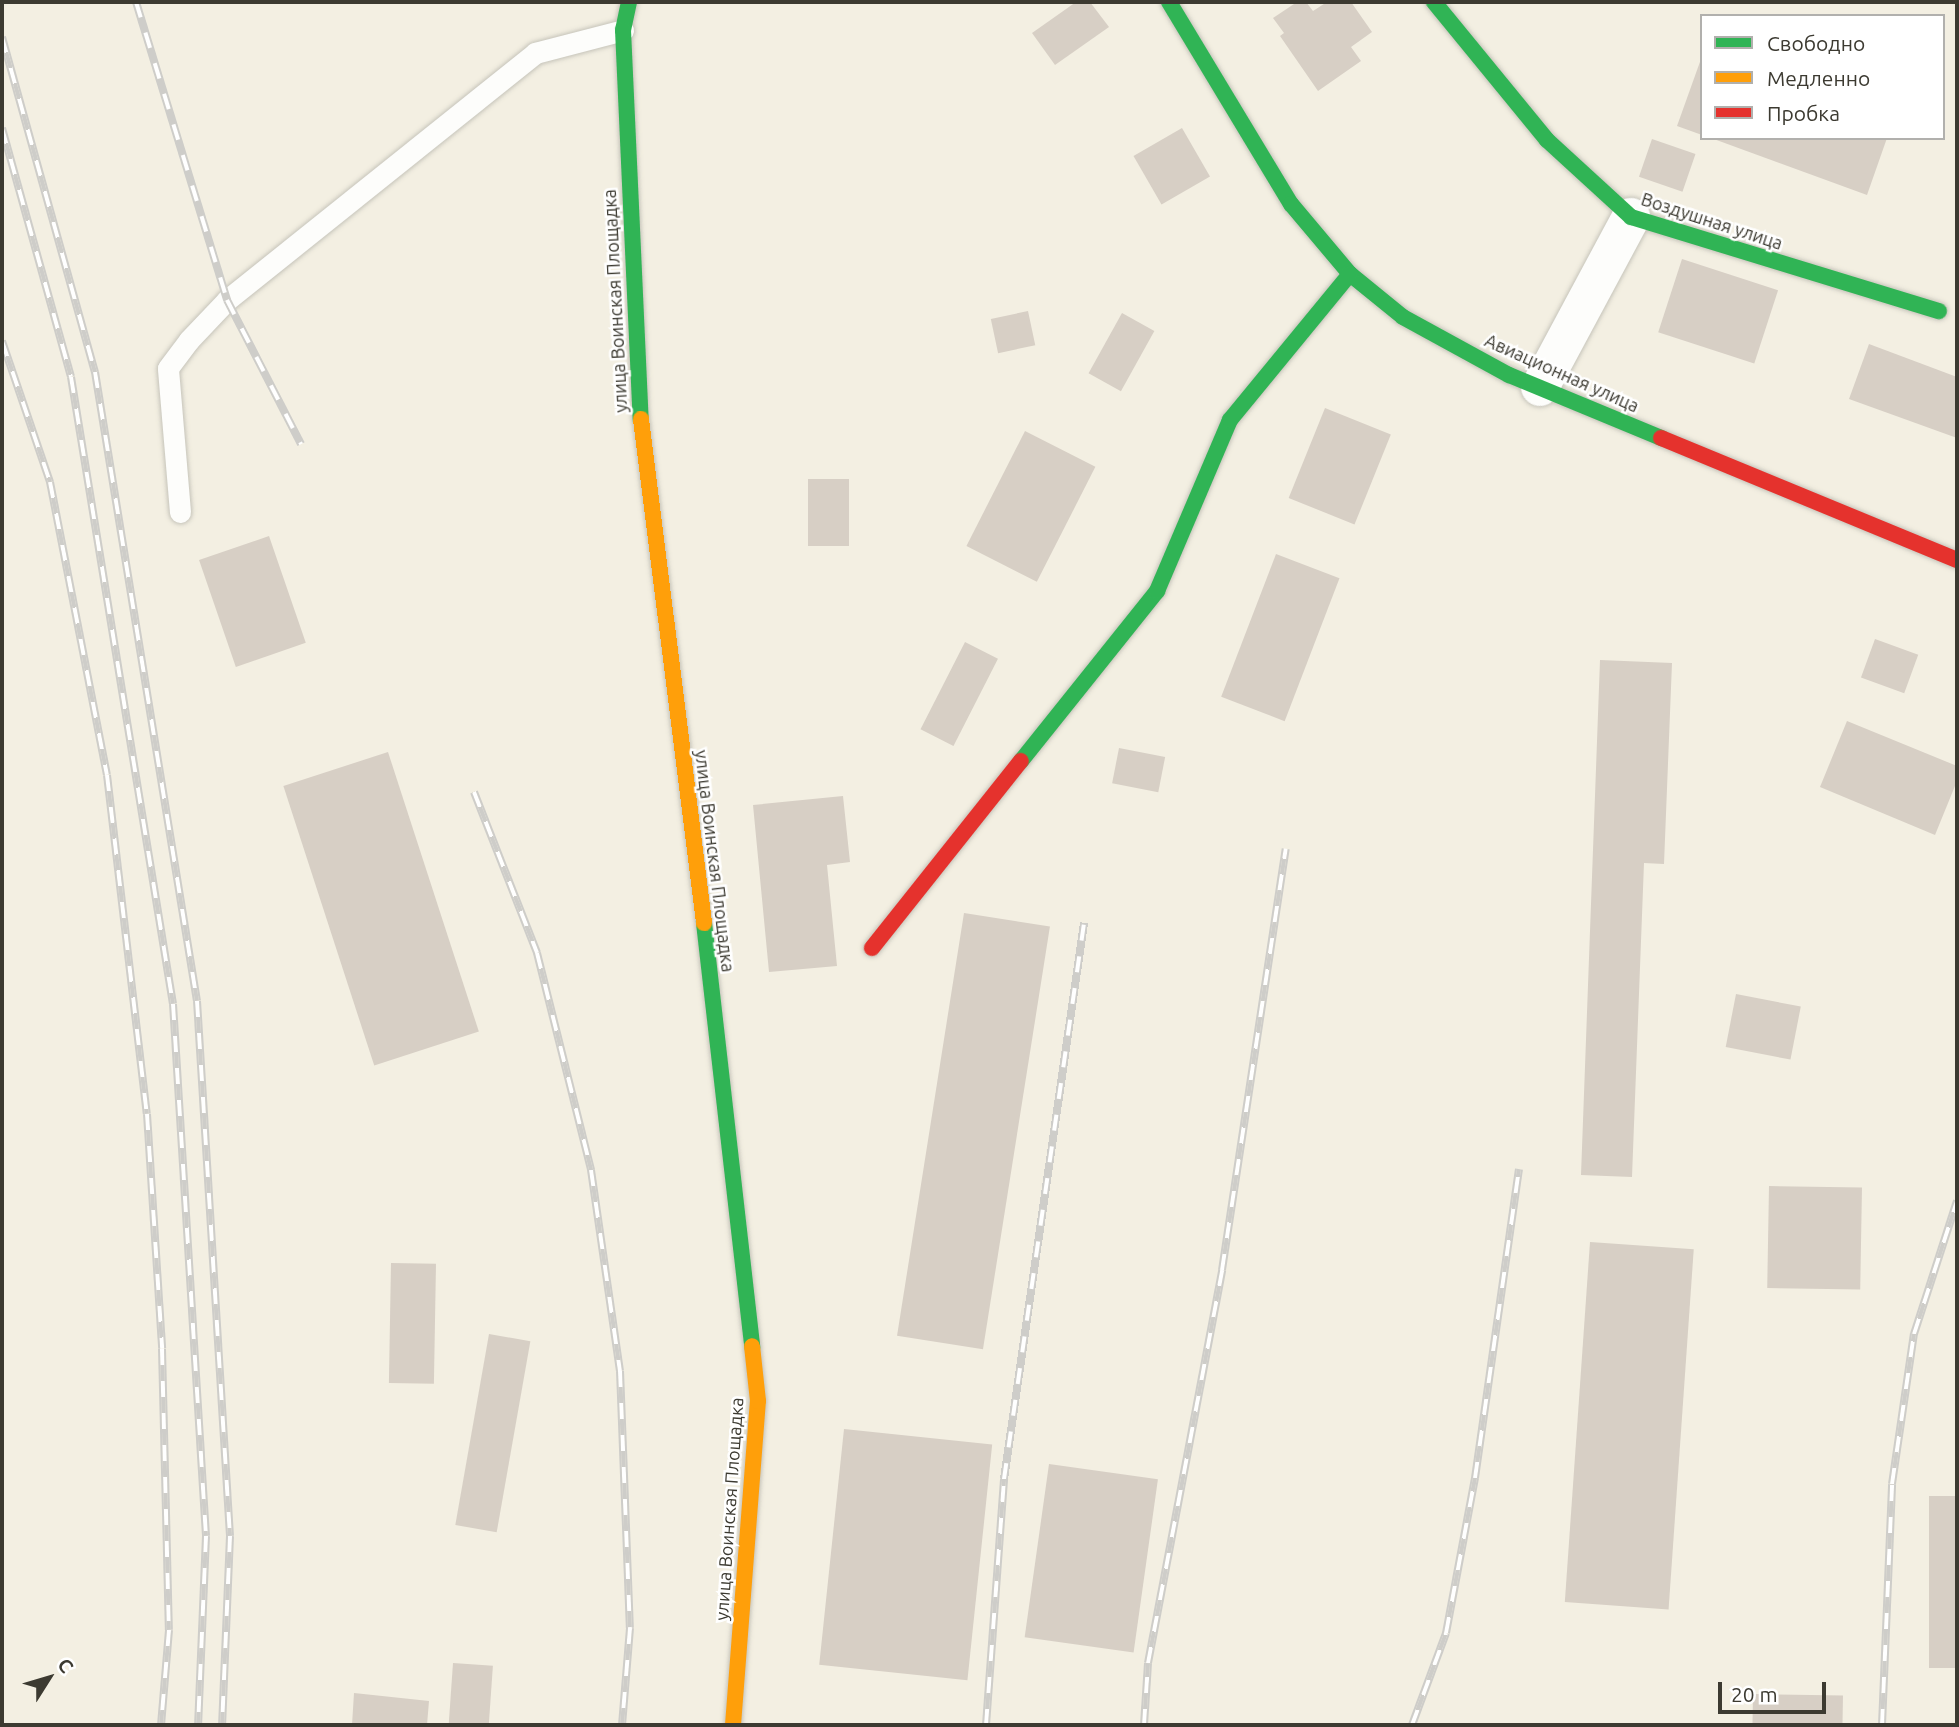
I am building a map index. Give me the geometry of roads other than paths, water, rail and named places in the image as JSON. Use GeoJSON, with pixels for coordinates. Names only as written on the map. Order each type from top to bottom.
{"type":"FeatureCollection","features":[{"type":"Feature","properties":{"kind":"street","name":"улица Воинская Площадка"},"geometry":{"type":"LineString","coordinates":[[629,2],[623,30],[643,456],[699,885],[758,1401],[733,1725]]}},
{"type":"Feature","properties":{"kind":"street","name":"Авиационная улица"},"geometry":{"type":"LineString","coordinates":[[1169,2],[1291,204],[1350,274],[1402,317],[1540,387],[1957,560]]}},
{"type":"Feature","properties":{"kind":"street","name":"Воздушная улица"},"geometry":{"type":"LineString","coordinates":[[1434,2],[1547,140],[1631,217],[1939,311]]}},
{"type":"Feature","properties":{"kind":"street"},"geometry":{"type":"LineString","coordinates":[[1540,387],[1631,217]]}},
{"type":"Feature","properties":{"kind":"street"},"geometry":{"type":"LineString","coordinates":[[872,948],[1157,591],[1230,420],[1350,274]]}},
{"type":"Feature","properties":{"kind":"lane"},"geometry":{"type":"LineString","coordinates":[[180,512],[168,368],[189,341],[227,300],[535,54],[623,30]]}},
{"type":"Feature","properties":{"kind":"railway"},"geometry":{"type":"LineString","coordinates":[[136,2],[227,300],[301,444]]}},
{"type":"Feature","properties":{"kind":"railway"},"geometry":{"type":"LineString","coordinates":[[2,37],[95,372],[197,1001],[230,1536],[222,1725]]}},
{"type":"Feature","properties":{"kind":"railway"},"geometry":{"type":"LineString","coordinates":[[2,128],[71,377],[173,1004],[206,1536],[198,1725]]}},
{"type":"Feature","properties":{"kind":"railway"},"geometry":{"type":"LineString","coordinates":[[2,341],[50,482],[107,775],[147,1114],[162,1349],[169,1630],[161,1725]]}},
{"type":"Feature","properties":{"kind":"railway"},"geometry":{"type":"LineString","coordinates":[[474,792],[537,953],[591,1170],[620,1371],[630,1628],[622,1725]]}},
{"type":"Feature","properties":{"kind":"railway"},"geometry":{"type":"LineString","coordinates":[[1144,1725],[1148,1663],[1222,1270],[1286,849]]}},
{"type":"Feature","properties":{"kind":"railway"},"geometry":{"type":"LineString","coordinates":[[986,1725],[1004,1479],[1084,923]]}},
{"type":"Feature","properties":{"kind":"railway"},"geometry":{"type":"LineString","coordinates":[[1412,1725],[1446,1633],[1475,1478],[1519,1169]]}},
{"type":"Feature","properties":{"kind":"railway"},"geometry":{"type":"LineString","coordinates":[[1882,1725],[1892,1484],[1914,1334],[1957,1201]]}}]}
